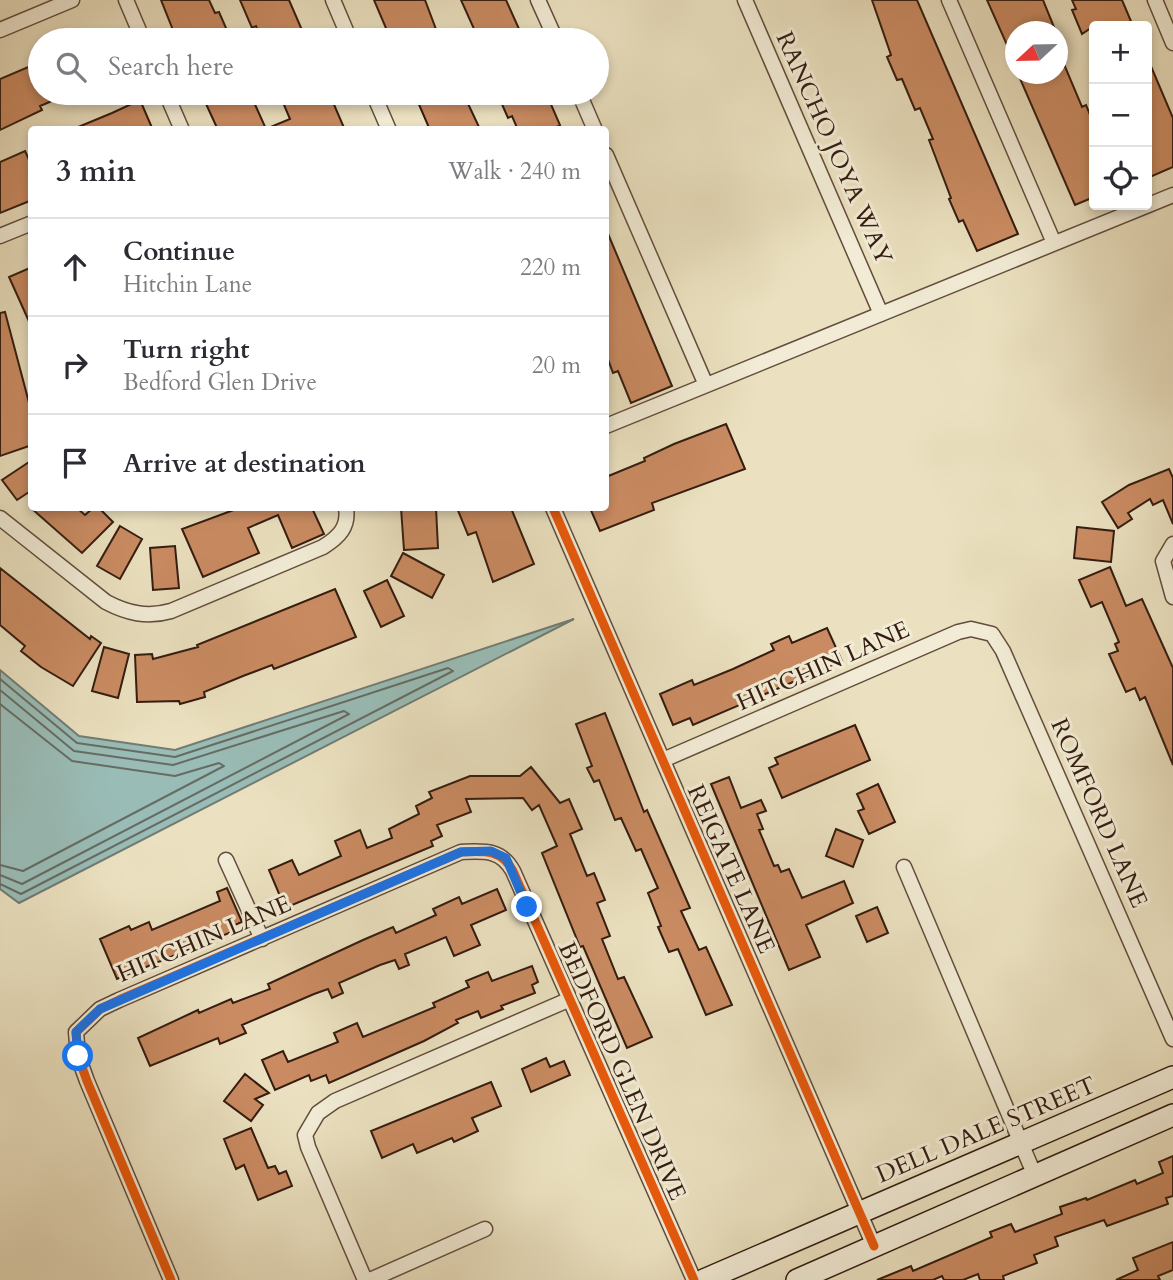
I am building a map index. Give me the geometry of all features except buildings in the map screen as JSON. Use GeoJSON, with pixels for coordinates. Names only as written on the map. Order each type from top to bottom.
{"type":"FeatureCollection","features":[{"type":"Feature","properties":{"kind":"main road","name":"DELL DALE STREET"},"geometry":{"type":"LineString","coordinates":[[704,1280],[1022,1145],[1173,1077]]}},
{"type":"Feature","properties":{"kind":"main road"},"geometry":{"type":"LineString","coordinates":[[797,1280],[1173,1115]]}},
{"type":"Feature","properties":{"kind":"street"},"geometry":{"type":"LineString","coordinates":[[0,30],[72,0]]}},
{"type":"Feature","properties":{"kind":"street"},"geometry":{"type":"LineString","coordinates":[[125,0],[138,28]]}},
{"type":"Feature","properties":{"kind":"street"},"geometry":{"type":"LineString","coordinates":[[333,0],[345,28]]}},
{"type":"Feature","properties":{"kind":"street"},"geometry":{"type":"LineString","coordinates":[[538,0],[551,28]]}},
{"type":"Feature","properties":{"kind":"street","name":"RANCHO JOYA WAY"},"geometry":{"type":"LineString","coordinates":[[745,0],[881,314]]}},
{"type":"Feature","properties":{"kind":"street"},"geometry":{"type":"LineString","coordinates":[[949,0],[1054,243]]}},
{"type":"Feature","properties":{"kind":"street"},"geometry":{"type":"LineString","coordinates":[[1155,0],[1173,43]]}},
{"type":"Feature","properties":{"kind":"street"},"geometry":{"type":"LineString","coordinates":[[171,105],[180,126]]}},
{"type":"Feature","properties":{"kind":"street"},"geometry":{"type":"LineString","coordinates":[[378,105],[387,126]]}},
{"type":"Feature","properties":{"kind":"street"},"geometry":{"type":"LineString","coordinates":[[584,105],[593,126]]}},
{"type":"Feature","properties":{"kind":"street"},"geometry":{"type":"LineString","coordinates":[[609,162],[706,385]]}},
{"type":"Feature","properties":{"kind":"street"},"geometry":{"type":"LineString","coordinates":[[609,425],[1173,195]]}},
{"type":"Feature","properties":{"kind":"street"},"geometry":{"type":"LineString","coordinates":[[0,236],[28,225]]}},
{"type":"Feature","properties":{"kind":"street"},"geometry":{"type":"LineString","coordinates":[[0,518],[106,602],[144,615],[170,611],[323,547],[340,535],[345,526],[346,511]]}},
{"type":"Feature","properties":{"kind":"street","name":"REIGATE LANE"},"geometry":{"type":"LineString","coordinates":[[554,511],[874,1247]]}},
{"type":"Feature","properties":{"kind":"street"},"geometry":{"type":"LineString","coordinates":[[1173,544],[1163,561],[1173,597]]}},
{"type":"Feature","properties":{"kind":"street","name":"HITCHIN LANE"},"geometry":{"type":"LineString","coordinates":[[663,760],[958,632],[971,629],[992,634],[999,645]]}},
{"type":"Feature","properties":{"kind":"street","name":"ROMFORD LANE"},"geometry":{"type":"LineString","coordinates":[[999,645],[1173,1039]]}},
{"type":"Feature","properties":{"kind":"street","name":"HITCHIN LANE"},"geometry":{"type":"LineString","coordinates":[[171,1280],[87,1081],[78,1056],[76,1032],[100,1009],[461,852],[487,851]]}},
{"type":"Feature","properties":{"kind":"street","name":"BEDFORD GLEN DRIVE"},"geometry":{"type":"LineString","coordinates":[[487,851],[506,858],[513,871],[694,1280]]}},
{"type":"Feature","properties":{"kind":"street"},"geometry":{"type":"LineString","coordinates":[[226,860],[262,939]]}},
{"type":"Feature","properties":{"kind":"street"},"geometry":{"type":"LineString","coordinates":[[904,867],[1035,1176]]}},
{"type":"Feature","properties":{"kind":"street"},"geometry":{"type":"LineString","coordinates":[[365,1280],[306,1135],[318,1113],[335,1101],[568,1000]]}},
{"type":"Feature","properties":{"kind":"street"},"geometry":{"type":"LineString","coordinates":[[370,1280],[485,1229]]}},
{"type":"Feature","properties":{"kind":"water"},"geometry":{"type":"Polygon","coordinates":[[[574,619],[19,903],[0,889],[0,670],[79,736],[175,750],[574,619]]]}},
{"type":"Feature","properties":{"kind":"cycle path"},"geometry":{"type":"LineString","coordinates":[[554,511],[874,1246]]}},
{"type":"Feature","properties":{"kind":"cycle path"},"geometry":{"type":"LineString","coordinates":[[171,1280],[87,1081],[78,1056],[76,1032],[100,1009],[119,1000],[461,852],[477,851],[497,855],[513,871],[694,1280]]}},
{"type":"Feature","properties":{"kind":"route"},"geometry":{"type":"LineString","coordinates":[[78,1056],[76,1032],[100,1009],[461,852],[491,851],[506,858],[527,907]]}}]}
